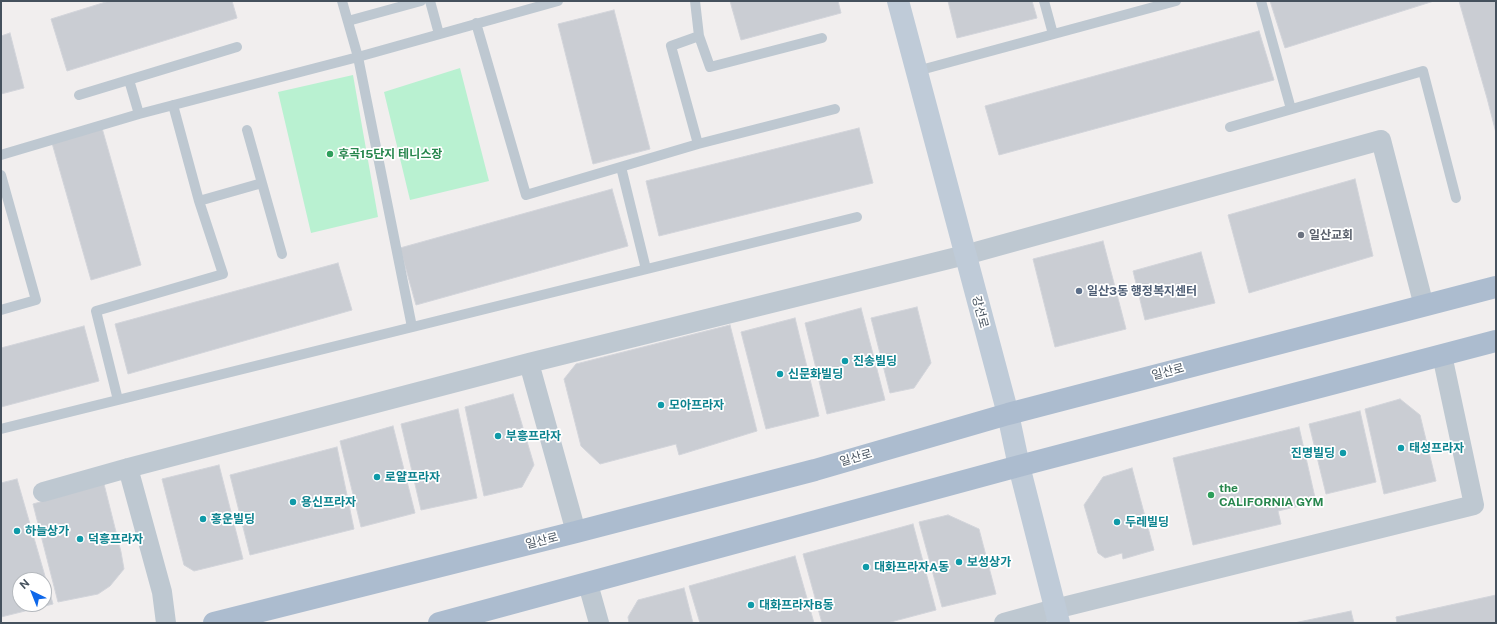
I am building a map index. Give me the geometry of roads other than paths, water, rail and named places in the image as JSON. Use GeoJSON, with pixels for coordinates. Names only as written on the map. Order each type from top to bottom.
{"type":"FeatureCollection","features":[{"type":"Feature","properties":{"kind":"main road","name":"강선로"},"geometry":{"type":"LineString","coordinates":[[898,1],[1008,414],[1019,466],[1057,616]]}},
{"type":"Feature","properties":{"kind":"main road","name":"일산로"},"geometry":{"type":"LineString","coordinates":[[214,623],[815,470],[1008,414],[1496,287]]}},
{"type":"Feature","properties":{"kind":"main road"},"geometry":{"type":"LineString","coordinates":[[440,623],[1019,466],[1496,341]]}},
{"type":"Feature","properties":{"kind":"street"},"geometry":{"type":"LineString","coordinates":[[43,492],[128,468],[529,363],[966,255],[1381,140],[1424,306]]}},
{"type":"Feature","properties":{"kind":"street"},"geometry":{"type":"LineString","coordinates":[[1004,623],[1057,616],[1474,505],[1442,355]]}},
{"type":"Feature","properties":{"kind":"street"},"geometry":{"type":"LineString","coordinates":[[529,363],[576,532]]}},
{"type":"Feature","properties":{"kind":"street"},"geometry":{"type":"LineString","coordinates":[[128,468],[162,592],[166,623]]}},
{"type":"Feature","properties":{"kind":"street"},"geometry":{"type":"LineString","coordinates":[[588,584],[599,623]]}},
{"type":"Feature","properties":{"kind":"lane"},"geometry":{"type":"LineString","coordinates":[[342,1],[358,57],[412,327]]}},
{"type":"Feature","properties":{"kind":"lane"},"geometry":{"type":"LineString","coordinates":[[348,21],[421,1]]}},
{"type":"Feature","properties":{"kind":"lane"},"geometry":{"type":"LineString","coordinates":[[430,1],[438,34]]}},
{"type":"Feature","properties":{"kind":"lane"},"geometry":{"type":"LineString","coordinates":[[1,155],[139,114],[358,57],[558,1]]}},
{"type":"Feature","properties":{"kind":"lane"},"geometry":{"type":"LineString","coordinates":[[695,1],[699,36],[710,67],[822,38]]}},
{"type":"Feature","properties":{"kind":"lane"},"geometry":{"type":"LineString","coordinates":[[1044,1],[1053,34]]}},
{"type":"Feature","properties":{"kind":"lane"},"geometry":{"type":"LineString","coordinates":[[917,71],[1176,1]]}},
{"type":"Feature","properties":{"kind":"lane"},"geometry":{"type":"LineString","coordinates":[[1262,1],[1291,109]]}},
{"type":"Feature","properties":{"kind":"lane"},"geometry":{"type":"LineString","coordinates":[[476,23],[526,195],[698,144],[835,109]]}},
{"type":"Feature","properties":{"kind":"lane"},"geometry":{"type":"LineString","coordinates":[[698,144],[671,46],[699,36]]}},
{"type":"Feature","properties":{"kind":"lane"},"geometry":{"type":"LineString","coordinates":[[79,95],[236,47]]}},
{"type":"Feature","properties":{"kind":"lane"},"geometry":{"type":"LineString","coordinates":[[1230,127],[1423,71],[1456,198]]}},
{"type":"Feature","properties":{"kind":"lane"},"geometry":{"type":"LineString","coordinates":[[129,80],[139,114]]}},
{"type":"Feature","properties":{"kind":"lane"},"geometry":{"type":"LineString","coordinates":[[118,400],[96,311],[223,274],[199,201],[173,105]]}},
{"type":"Feature","properties":{"kind":"lane"},"geometry":{"type":"LineString","coordinates":[[247,130],[282,254]]}},
{"type":"Feature","properties":{"kind":"lane"},"geometry":{"type":"LineString","coordinates":[[621,167],[646,269]]}},
{"type":"Feature","properties":{"kind":"lane"},"geometry":{"type":"LineString","coordinates":[[1,176],[36,300],[1,310]]}},
{"type":"Feature","properties":{"kind":"lane"},"geometry":{"type":"LineString","coordinates":[[199,201],[262,183]]}},
{"type":"Feature","properties":{"kind":"lane"},"geometry":{"type":"LineString","coordinates":[[1,429],[857,217]]}},
{"type":"Feature","properties":{"kind":"place","name":"후곡15단지 테니스장"},"geometry":{"type":"Point","coordinates":[330,154]}},
{"type":"Feature","properties":{"kind":"place","name":"일산교회"},"geometry":{"type":"Point","coordinates":[1301,235]}},
{"type":"Feature","properties":{"kind":"place","name":"일산3동 행정복지센터"},"geometry":{"type":"Point","coordinates":[1079,291]}},
{"type":"Feature","properties":{"kind":"place","name":"진송빌딩"},"geometry":{"type":"Point","coordinates":[845,361]}},
{"type":"Feature","properties":{"kind":"place","name":"신문화빌딩"},"geometry":{"type":"Point","coordinates":[780,374]}},
{"type":"Feature","properties":{"kind":"place","name":"모아프라자"},"geometry":{"type":"Point","coordinates":[661,405]}},
{"type":"Feature","properties":{"kind":"place","name":"부흥프라자"},"geometry":{"type":"Point","coordinates":[498,436]}},
{"type":"Feature","properties":{"kind":"place","name":"태성프라자"},"geometry":{"type":"Point","coordinates":[1401,448]}},
{"type":"Feature","properties":{"kind":"place","name":"진명빌딩"},"geometry":{"type":"Point","coordinates":[1343,453]}},
{"type":"Feature","properties":{"kind":"place","name":"로얄프라자"},"geometry":{"type":"Point","coordinates":[377,477]}},
{"type":"Feature","properties":{"kind":"place","name":"the CALIFORNIA GYM"},"geometry":{"type":"Point","coordinates":[1211,495]}},
{"type":"Feature","properties":{"kind":"place","name":"용신프라자"},"geometry":{"type":"Point","coordinates":[293,502]}},
{"type":"Feature","properties":{"kind":"place","name":"홍운빌딩"},"geometry":{"type":"Point","coordinates":[203,519]}},
{"type":"Feature","properties":{"kind":"place","name":"두레빌딩"},"geometry":{"type":"Point","coordinates":[1117,522]}},
{"type":"Feature","properties":{"kind":"place","name":"하늘상가"},"geometry":{"type":"Point","coordinates":[17,531]}},
{"type":"Feature","properties":{"kind":"place","name":"덕흥프라자"},"geometry":{"type":"Point","coordinates":[80,539]}},
{"type":"Feature","properties":{"kind":"place","name":"보성상가"},"geometry":{"type":"Point","coordinates":[959,562]}},
{"type":"Feature","properties":{"kind":"place","name":"대화프라자A동"},"geometry":{"type":"Point","coordinates":[866,567]}},
{"type":"Feature","properties":{"kind":"place","name":"대화프라자B동"},"geometry":{"type":"Point","coordinates":[751,605]}}]}
